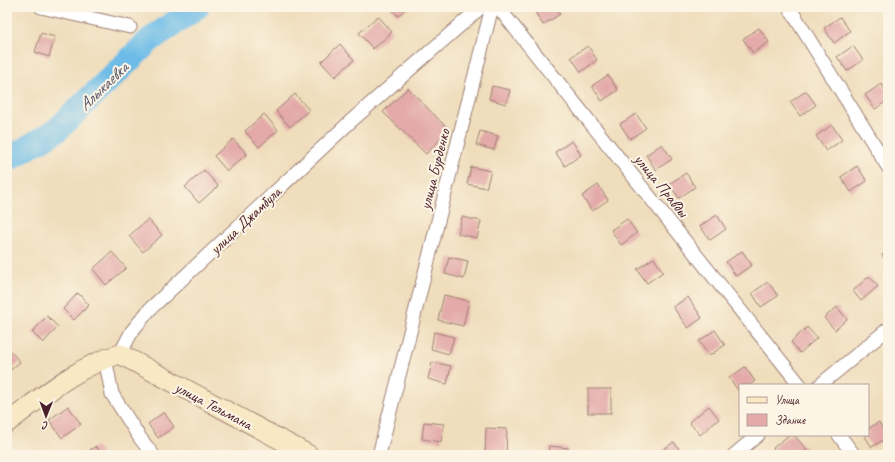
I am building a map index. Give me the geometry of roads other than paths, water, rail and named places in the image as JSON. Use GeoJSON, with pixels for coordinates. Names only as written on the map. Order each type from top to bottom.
{"type":"FeatureCollection","features":[{"type":"Feature","properties":{"kind":"main road"},"geometry":{"type":"LineString","coordinates":[[7,423],[72,375],[113,356]]}},
{"type":"Feature","properties":{"kind":"main road","name":"улица Тельмана"},"geometry":{"type":"LineString","coordinates":[[113,356],[309,455]]}},
{"type":"Feature","properties":{"kind":"street"},"geometry":{"type":"LineString","coordinates":[[41,7],[130,27]]}},
{"type":"Feature","properties":{"kind":"street","name":"улица Джамбула"},"geometry":{"type":"LineString","coordinates":[[113,356],[150,309],[351,121],[481,7]]}},
{"type":"Feature","properties":{"kind":"street","name":"улица Бурденко"},"geometry":{"type":"LineString","coordinates":[[379,455],[492,7]]}},
{"type":"Feature","properties":{"kind":"street","name":"улица Правды"},"geometry":{"type":"LineString","coordinates":[[498,7],[799,384]]}},
{"type":"Feature","properties":{"kind":"street"},"geometry":{"type":"LineString","coordinates":[[789,7],[888,167]]}},
{"type":"Feature","properties":{"kind":"street"},"geometry":{"type":"LineString","coordinates":[[821,384],[888,329]]}},
{"type":"Feature","properties":{"kind":"street"},"geometry":{"type":"LineString","coordinates":[[113,356],[112,394],[140,438],[153,455]]}},
{"type":"Feature","properties":{"kind":"street"},"geometry":{"type":"LineString","coordinates":[[734,455],[757,436]]}},
{"type":"Feature","properties":{"kind":"street"},"geometry":{"type":"LineString","coordinates":[[840,436],[854,455]]}},
{"type":"Feature","properties":{"kind":"waterway","name":"Алыкаевка"},"geometry":{"type":"LineString","coordinates":[[7,160],[57,130],[150,40],[197,7]]}}]}
